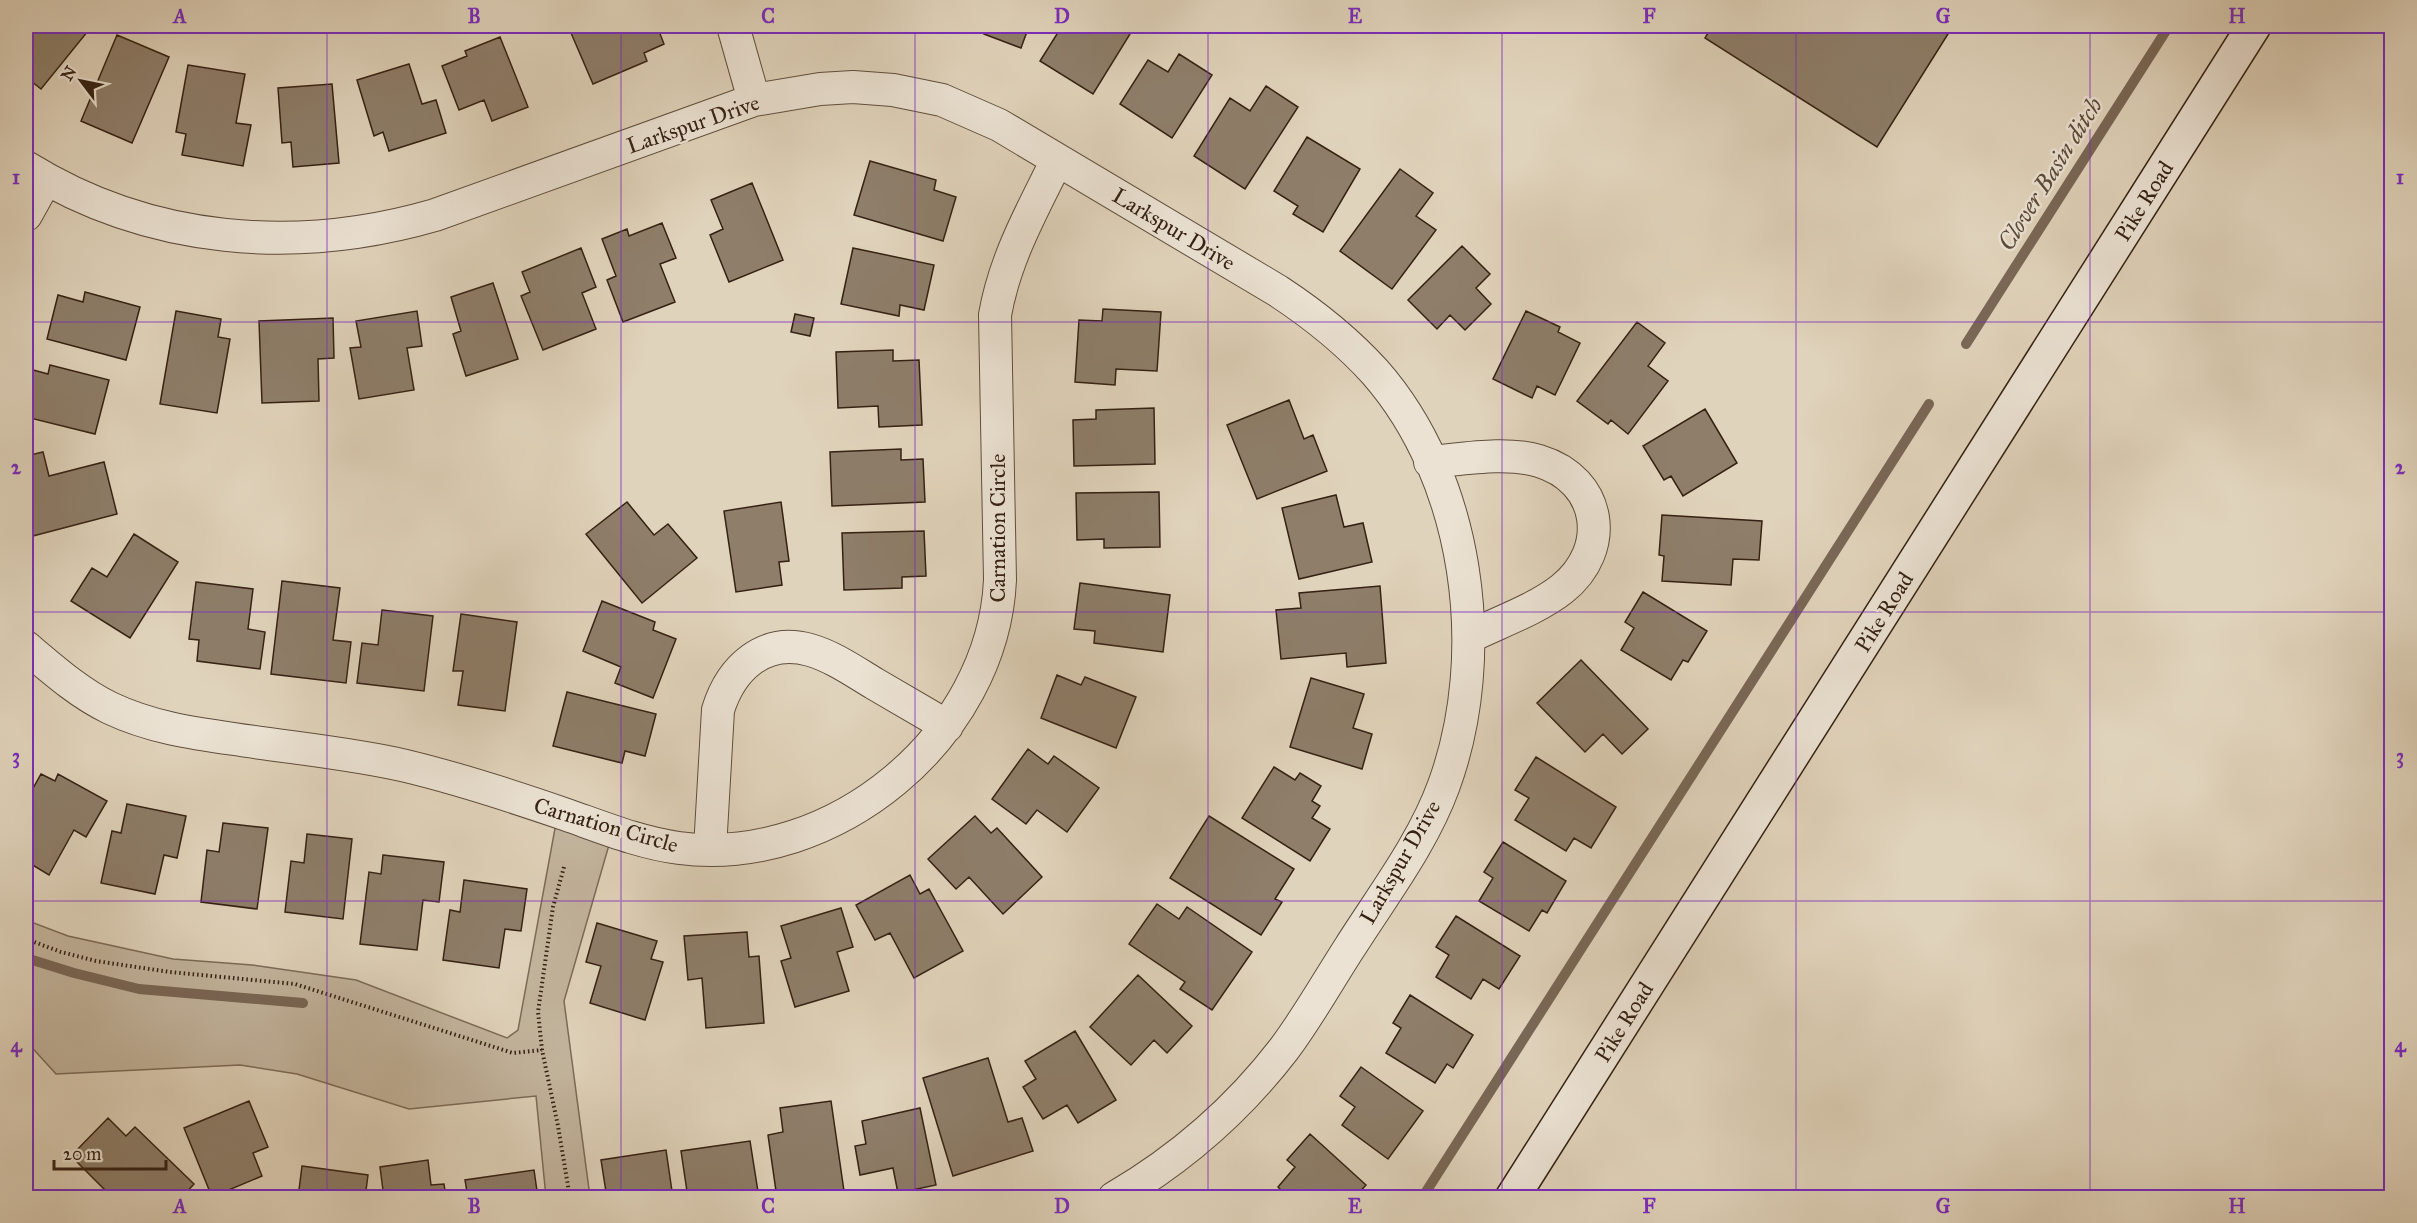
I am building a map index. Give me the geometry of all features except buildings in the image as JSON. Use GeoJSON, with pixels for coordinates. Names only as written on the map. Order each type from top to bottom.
{"type":"FeatureCollection","features":[{"type":"Feature","properties":{"kind":"street"},"geometry":{"type":"LineString","coordinates":[[733,26],[754,100]]}},
{"type":"Feature","properties":{"kind":"street","name":"Pike Road"},"geometry":{"type":"LineString","coordinates":[[1512,1197],[2254,26]]}},
{"type":"Feature","properties":{"kind":"street","name":"Larkspur Drive"},"geometry":{"type":"LineString","coordinates":[[36,173],[100,203],[136,216],[191,231],[252,238],[319,238],[395,226],[435,215],[754,100],[838,88],[873,88],[917,93],[957,105],[984,118],[1278,291],[1324,323],[1376,374],[1410,423],[1430,462],[1448,509],[1467,594],[1468,637],[1463,713],[1444,785],[1429,819],[1314,1005],[1273,1063],[1224,1115],[1165,1165],[1114,1197]]}},
{"type":"Feature","properties":{"kind":"street","name":"Carnation Circle"},"geometry":{"type":"LineString","coordinates":[[26,647],[85,693],[109,707],[146,722],[185,732],[408,767],[668,846],[710,849],[751,846],[825,824],[851,810],[894,781],[925,752],[946,726],[980,670],[991,635],[999,596],[995,330],[998,302],[1005,270],[1016,242],[1057,160]]}},
{"type":"Feature","properties":{"kind":"street"},"geometry":{"type":"LineString","coordinates":[[26,215],[36,173]]}},
{"type":"Feature","properties":{"kind":"street"},"geometry":{"type":"LineString","coordinates":[[1430,462],[1515,457],[1541,461],[1560,471],[1581,489],[1589,501],[1593,514],[1594,538],[1584,564],[1573,578],[1548,598],[1468,637]]}},
{"type":"Feature","properties":{"kind":"street"},"geometry":{"type":"LineString","coordinates":[[710,849],[718,710],[722,696],[737,671],[754,658],[783,648],[812,650],[838,662],[946,726]]}},
{"type":"Feature","properties":{"kind":"path"},"geometry":{"type":"LineString","coordinates":[[564,867],[554,907],[539,997],[538,1026],[570,1197]]}},
{"type":"Feature","properties":{"kind":"path"},"geometry":{"type":"LineString","coordinates":[[26,939],[61,952],[96,961],[170,972],[295,984],[513,1053],[542,1050]]}},
{"type":"Feature","properties":{"kind":"shaded area"},"geometry":{"type":"Polygon","coordinates":[[[558,812],[613,831],[564,1001],[590,1197],[546,1197],[536,1096],[409,1109],[297,1074],[240,1065],[56,1074],[26,1041],[26,920],[68,936],[173,959],[252,965],[356,980],[507,1038],[518,1030],[558,812]]]}},
{"type":"Feature","properties":{"kind":"waterway","name":"Clover Basin ditch"},"geometry":{"type":"LineString","coordinates":[[1966,344],[2169,26]]}},
{"type":"Feature","properties":{"kind":"waterway"},"geometry":{"type":"LineString","coordinates":[[1422,1198],[1929,404]]}},
{"type":"Feature","properties":{"kind":"waterway"},"geometry":{"type":"LineString","coordinates":[[26,958],[139,989],[303,1003]]}}]}
